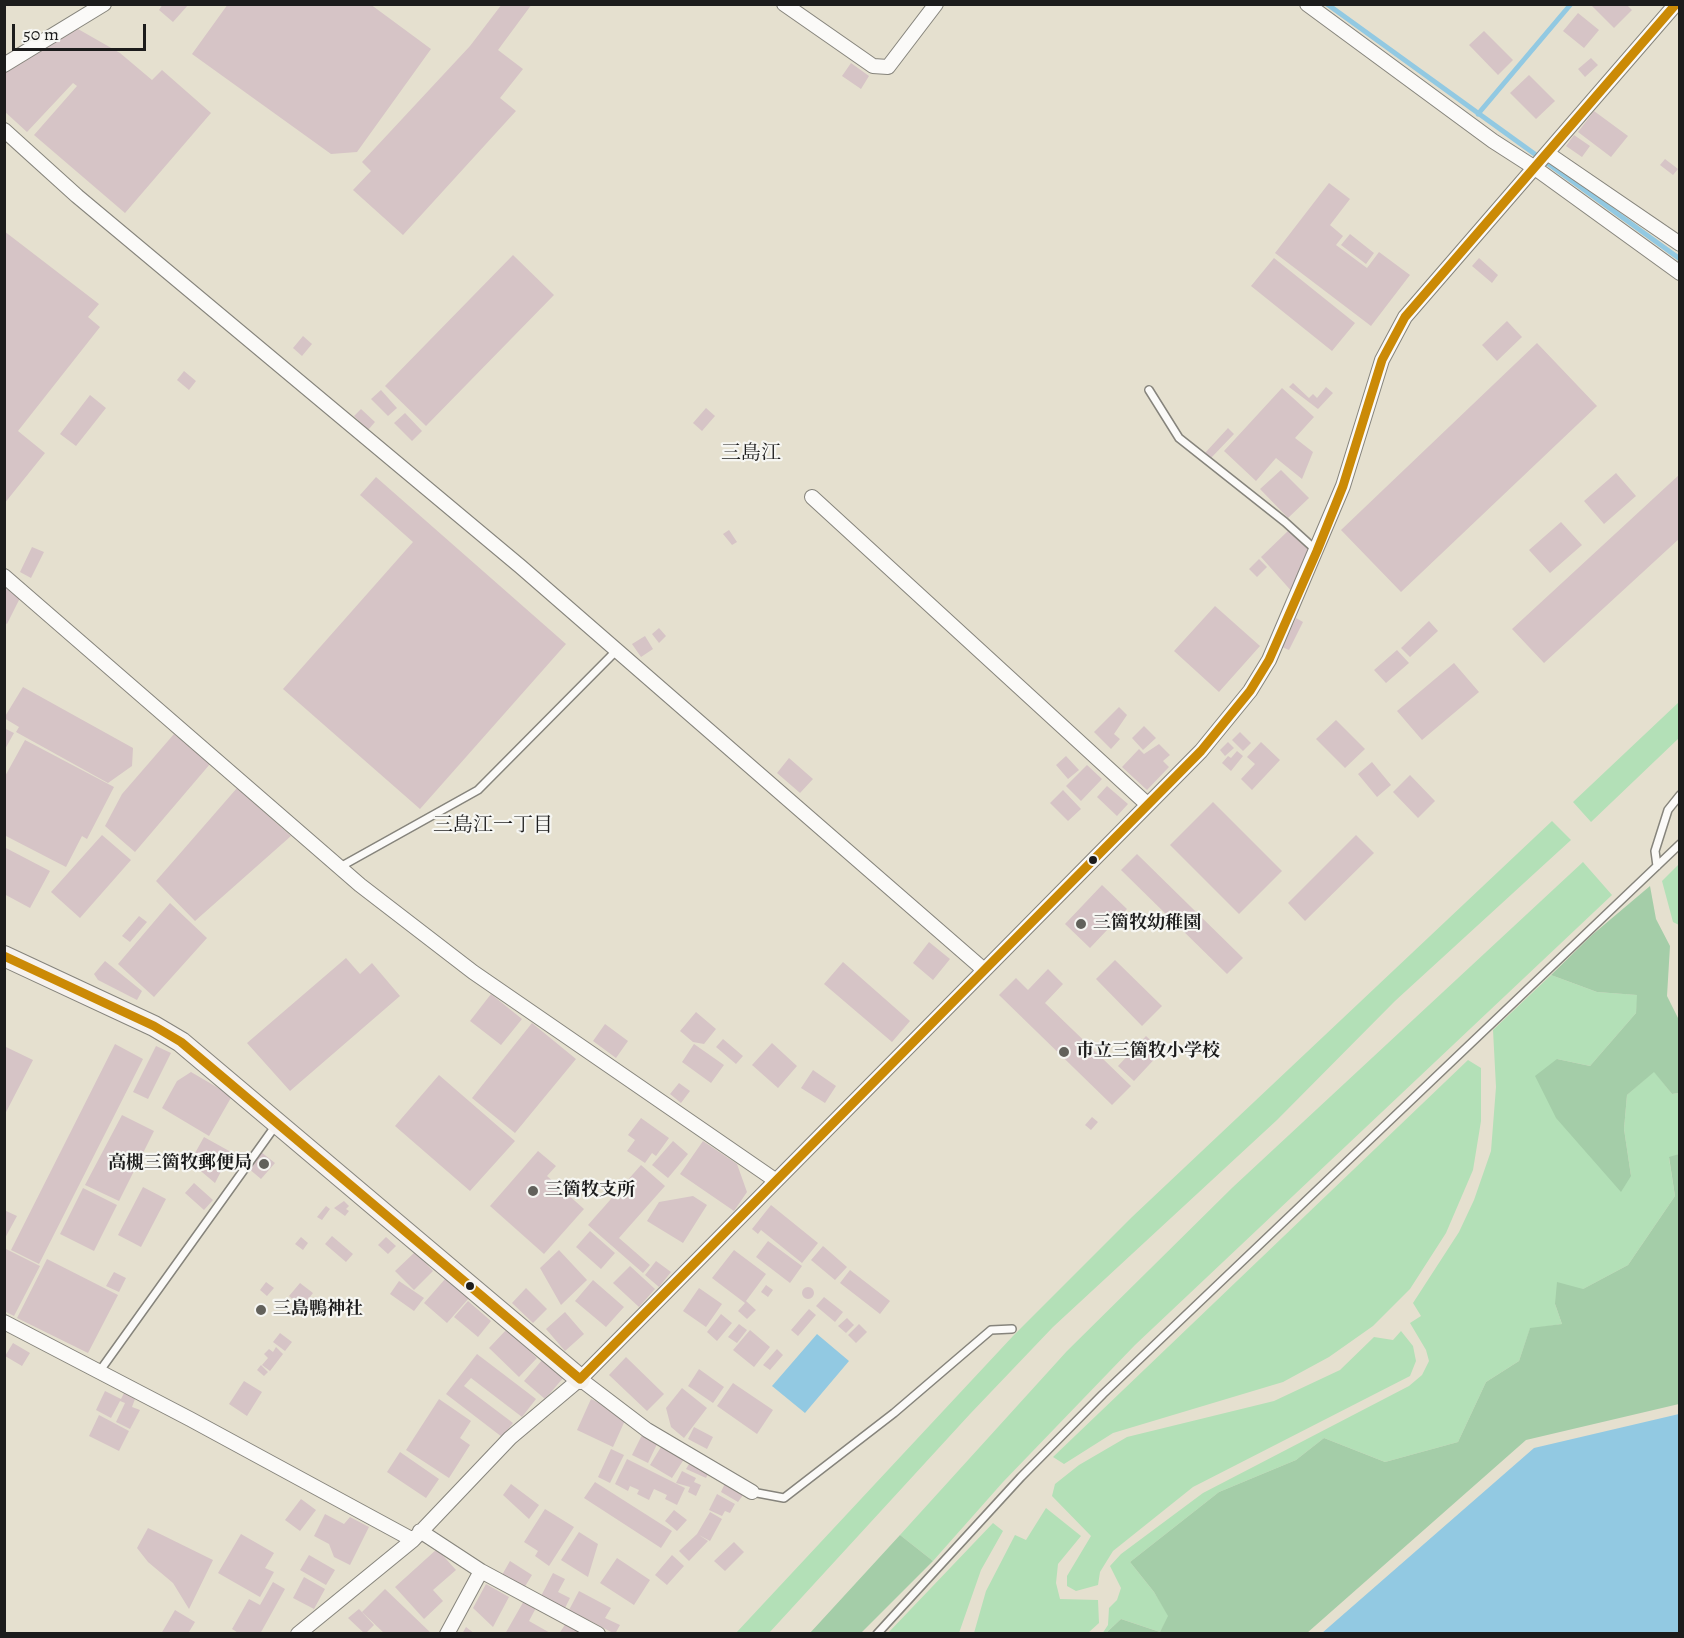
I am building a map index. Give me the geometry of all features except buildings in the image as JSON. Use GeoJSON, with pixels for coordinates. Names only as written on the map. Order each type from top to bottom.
{"type":"FeatureCollection","features":[{"type":"Feature","properties":{"kind":"main road"},"geometry":{"type":"LineString","coordinates":[[4,956],[154,1026],[181,1042],[580,1379]]}},
{"type":"Feature","properties":{"kind":"street"},"geometry":{"type":"LineString","coordinates":[[4,65],[104,4]]}},
{"type":"Feature","properties":{"kind":"street"},"geometry":{"type":"LineString","coordinates":[[784,4],[873,66],[888,67],[936,4]]}},
{"type":"Feature","properties":{"kind":"street"},"geometry":{"type":"LineString","coordinates":[[1307,4],[1493,141],[1542,160],[1680,244]]}},
{"type":"Feature","properties":{"kind":"street"},"geometry":{"type":"LineString","coordinates":[[298,1634],[417,1536],[510,1438],[580,1379],[1201,751],[1250,691],[1269,660],[1343,486],[1382,360],[1405,317],[1676,4]]}},
{"type":"Feature","properties":{"kind":"street"},"geometry":{"type":"LineString","coordinates":[[4,130],[77,196],[255,342],[521,567],[983,969]]}},
{"type":"Feature","properties":{"kind":"street"},"geometry":{"type":"LineString","coordinates":[[1542,160],[1680,273]]}},
{"type":"Feature","properties":{"kind":"street"},"geometry":{"type":"LineString","coordinates":[[812,497],[1147,804]]}},
{"type":"Feature","properties":{"kind":"street"},"geometry":{"type":"LineString","coordinates":[[4,576],[340,867],[473,972],[775,1180]]}},
{"type":"Feature","properties":{"kind":"street"},"geometry":{"type":"LineString","coordinates":[[4,1322],[417,1536],[598,1634]]}},
{"type":"Feature","properties":{"kind":"street"},"geometry":{"type":"LineString","coordinates":[[580,1379],[647,1430],[752,1492]]}},
{"type":"Feature","properties":{"kind":"street"},"geometry":{"type":"LineString","coordinates":[[447,1634],[482,1571]]}},
{"type":"Feature","properties":{"kind":"lane"},"geometry":{"type":"LineString","coordinates":[[1149,390],[1179,438],[1285,522],[1317,551]]}},
{"type":"Feature","properties":{"kind":"lane"},"geometry":{"type":"LineString","coordinates":[[340,867],[478,790],[616,651]]}},
{"type":"Feature","properties":{"kind":"lane"},"geometry":{"type":"LineString","coordinates":[[1657,866],[1656,851],[1668,810],[1680,795]]}},
{"type":"Feature","properties":{"kind":"lane"},"geometry":{"type":"LineString","coordinates":[[877,1634],[1021,1477],[1103,1394],[1680,844]]}},
{"type":"Feature","properties":{"kind":"lane"},"geometry":{"type":"LineString","coordinates":[[99,1372],[278,1123]]}},
{"type":"Feature","properties":{"kind":"lane"},"geometry":{"type":"LineString","coordinates":[[752,1492],[784,1498],[894,1413],[991,1330],[1012,1329]]}},
{"type":"Feature","properties":{"kind":"green space"},"geometry":{"type":"Polygon","coordinates":[[[1679,702],[1679,738],[1591,822],[1573,802],[1679,702]]]}},
{"type":"Feature","properties":{"kind":"green space"},"geometry":{"type":"Polygon","coordinates":[[[1552,821],[1571,840],[1395,1001],[1277,1120],[1053,1327],[769,1633],[736,1633],[1013,1336],[1132,1217],[1552,821]]]}},
{"type":"Feature","properties":{"kind":"green space"},"geometry":{"type":"Polygon","coordinates":[[[1583,862],[1612,895],[1135,1345],[1003,1482],[933,1561],[900,1535],[1067,1351],[1233,1187],[1583,862]]]}},
{"type":"Feature","properties":{"kind":"green space"},"geometry":{"type":"Polygon","coordinates":[[[1679,864],[1679,925],[1673,922],[1662,881],[1679,864]]]}},
{"type":"Feature","properties":{"kind":"green space"},"geometry":{"type":"Polygon","coordinates":[[[1650,886],[1656,919],[1670,946],[1667,996],[1679,1020],[1679,1093],[1672,1094],[1654,1072],[1627,1095],[1624,1129],[1631,1176],[1621,1192],[1556,1118],[1535,1076],[1557,1059],[1590,1066],[1636,1013],[1637,995],[1597,992],[1551,975],[1592,935],[1650,886]]]}},
{"type":"Feature","properties":{"kind":"green space"},"geometry":{"type":"Polygon","coordinates":[[[1551,975],[1597,992],[1638,995],[1636,1013],[1590,1066],[1557,1059],[1631,1176],[1624,1129],[1627,1095],[1654,1071],[1672,1094],[1679,1093],[1679,1154],[1669,1158],[1675,1196],[1628,1265],[1555,1304],[1562,1324],[1530,1329],[1519,1361],[1486,1382],[1458,1442],[1385,1462],[1324,1438],[1296,1460],[1219,1492],[1130,1562],[1154,1592],[1169,1616],[1160,1632],[1121,1619],[1102,1634],[1108,1625],[1109,1608],[1117,1600],[1121,1588],[1110,1566],[1121,1554],[1203,1493],[1409,1386],[1422,1375],[1429,1361],[1426,1350],[1410,1323],[1421,1316],[1413,1303],[1459,1232],[1474,1200],[1491,1151],[1496,1087],[1493,1030],[1551,975]]]}},
{"type":"Feature","properties":{"kind":"green space"},"geometry":{"type":"Polygon","coordinates":[[[1468,1060],[1481,1068],[1481,1121],[1473,1170],[1446,1233],[1410,1289],[1373,1326],[1329,1357],[1283,1382],[1113,1433],[1064,1464],[1053,1457],[1468,1060]]]}},
{"type":"Feature","properties":{"kind":"green space"},"geometry":{"type":"Polygon","coordinates":[[[1679,1154],[1679,1404],[1526,1440],[1307,1633],[1106,1633],[1121,1619],[1160,1632],[1168,1616],[1154,1592],[1130,1562],[1219,1492],[1296,1460],[1324,1438],[1385,1462],[1458,1442],[1486,1382],[1519,1361],[1530,1328],[1562,1324],[1555,1304],[1557,1282],[1583,1289],[1628,1265],[1675,1196],[1669,1157],[1679,1154]]]}},
{"type":"Feature","properties":{"kind":"green space"},"geometry":{"type":"Polygon","coordinates":[[[1401,1331],[1413,1346],[1416,1361],[1410,1376],[1193,1487],[1113,1551],[1100,1572],[1098,1585],[1076,1591],[1067,1586],[1067,1576],[1091,1536],[1052,1496],[1055,1484],[1079,1465],[1127,1437],[1274,1401],[1340,1370],[1374,1337],[1393,1340],[1401,1331]]]}},
{"type":"Feature","properties":{"kind":"green space"},"geometry":{"type":"Polygon","coordinates":[[[1046,1508],[1081,1536],[1058,1564],[1056,1583],[1060,1599],[1098,1600],[1099,1623],[1088,1633],[974,1633],[986,1591],[1015,1535],[1026,1540],[1046,1508]]]}},
{"type":"Feature","properties":{"kind":"green space"},"geometry":{"type":"Polygon","coordinates":[[[993,1523],[1003,1531],[981,1570],[959,1633],[888,1633],[993,1523]]]}},
{"type":"Feature","properties":{"kind":"green space"},"geometry":{"type":"Polygon","coordinates":[[[900,1535],[933,1561],[861,1633],[810,1633],[900,1535]]]}},
{"type":"Feature","properties":{"kind":"water"},"geometry":{"type":"Polygon","coordinates":[[[817,1334],[849,1361],[805,1413],[772,1386],[817,1334]]]}},
{"type":"Feature","properties":{"kind":"water"},"geometry":{"type":"Polygon","coordinates":[[[1679,1414],[1679,1633],[1322,1633],[1534,1448],[1679,1414]]]}},
{"type":"Feature","properties":{"kind":"waterway"},"geometry":{"type":"LineString","coordinates":[[1327,4],[1680,259]]}},
{"type":"Feature","properties":{"kind":"waterway"},"geometry":{"type":"LineString","coordinates":[[1478,114],[1571,4]]}},
{"type":"Feature","properties":{"kind":"transit line"},"geometry":{"type":"LineString","coordinates":[[4,956],[154,1026],[181,1042],[580,1379],[1201,751],[1250,691],[1269,660],[1317,551],[1343,486],[1382,360],[1405,317],[1676,4]]}},
{"type":"Feature","properties":{"kind":"place","name":"三箇牧幼稚園"},"geometry":{"type":"Point","coordinates":[1081,924]}},
{"type":"Feature","properties":{"kind":"place","name":"市立三箇牧小学校"},"geometry":{"type":"Point","coordinates":[1064,1052]}},
{"type":"Feature","properties":{"kind":"place","name":"高槻三箇牧郵便局"},"geometry":{"type":"Point","coordinates":[264,1164]}},
{"type":"Feature","properties":{"kind":"place","name":"三箇牧支所"},"geometry":{"type":"Point","coordinates":[533,1191]}},
{"type":"Feature","properties":{"kind":"place","name":"三島鴨神社"},"geometry":{"type":"Point","coordinates":[261,1310]}},
{"type":"Feature","properties":{"kind":"district","name":"三島江"},"geometry":{"type":"Point","coordinates":[751,454]}},
{"type":"Feature","properties":{"kind":"district","name":"三島江一丁目"},"geometry":{"type":"Point","coordinates":[493,826]}}]}
